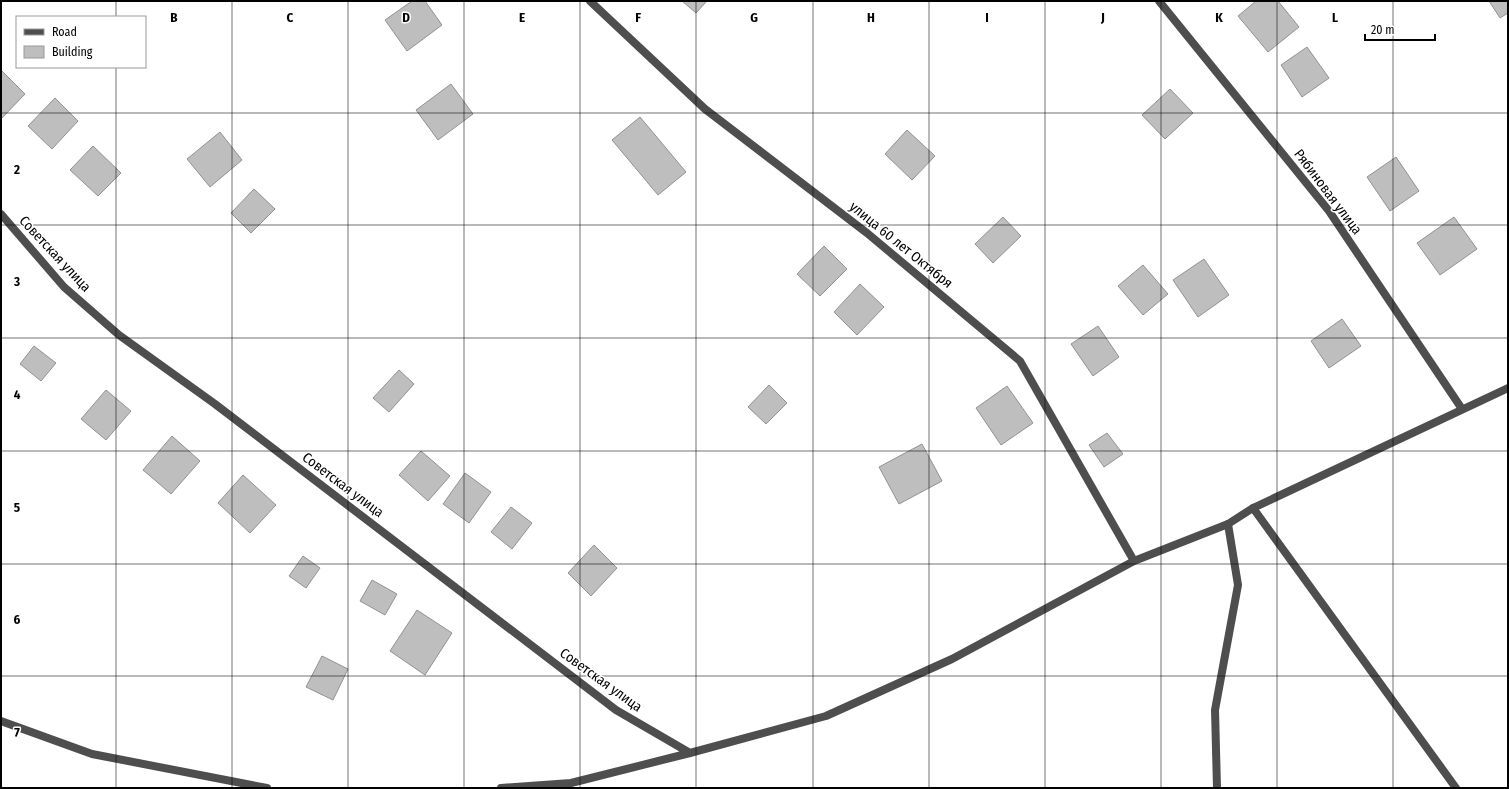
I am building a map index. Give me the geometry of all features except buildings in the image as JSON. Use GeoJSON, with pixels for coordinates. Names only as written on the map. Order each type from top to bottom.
{"type":"FeatureCollection","features":[{"type":"Feature","properties":{"kind":"street","name":"улица 60 лет Октября"},"geometry":{"type":"LineString","coordinates":[[590,1],[705,108],[867,233],[1020,361],[1134,561]]}},
{"type":"Feature","properties":{"kind":"street","name":"Рябиновая улица"},"geometry":{"type":"LineString","coordinates":[[1159,1],[1328,211],[1462,409]]}},
{"type":"Feature","properties":{"kind":"street","name":"Советская улица"},"geometry":{"type":"LineString","coordinates":[[1,214],[64,287],[120,335],[215,404],[616,710],[690,753]]}},
{"type":"Feature","properties":{"kind":"street"},"geometry":{"type":"LineString","coordinates":[[501,788],[571,783],[690,753],[826,716],[952,659],[1134,561],[1228,524],[1253,508],[1508,388]]}},
{"type":"Feature","properties":{"kind":"street"},"geometry":{"type":"LineString","coordinates":[[1253,508],[1456,788]]}},
{"type":"Feature","properties":{"kind":"street"},"geometry":{"type":"LineString","coordinates":[[1217,788],[1215,710],[1238,585],[1228,524]]}},
{"type":"Feature","properties":{"kind":"street"},"geometry":{"type":"LineString","coordinates":[[1,721],[92,754],[267,788]]}}]}
